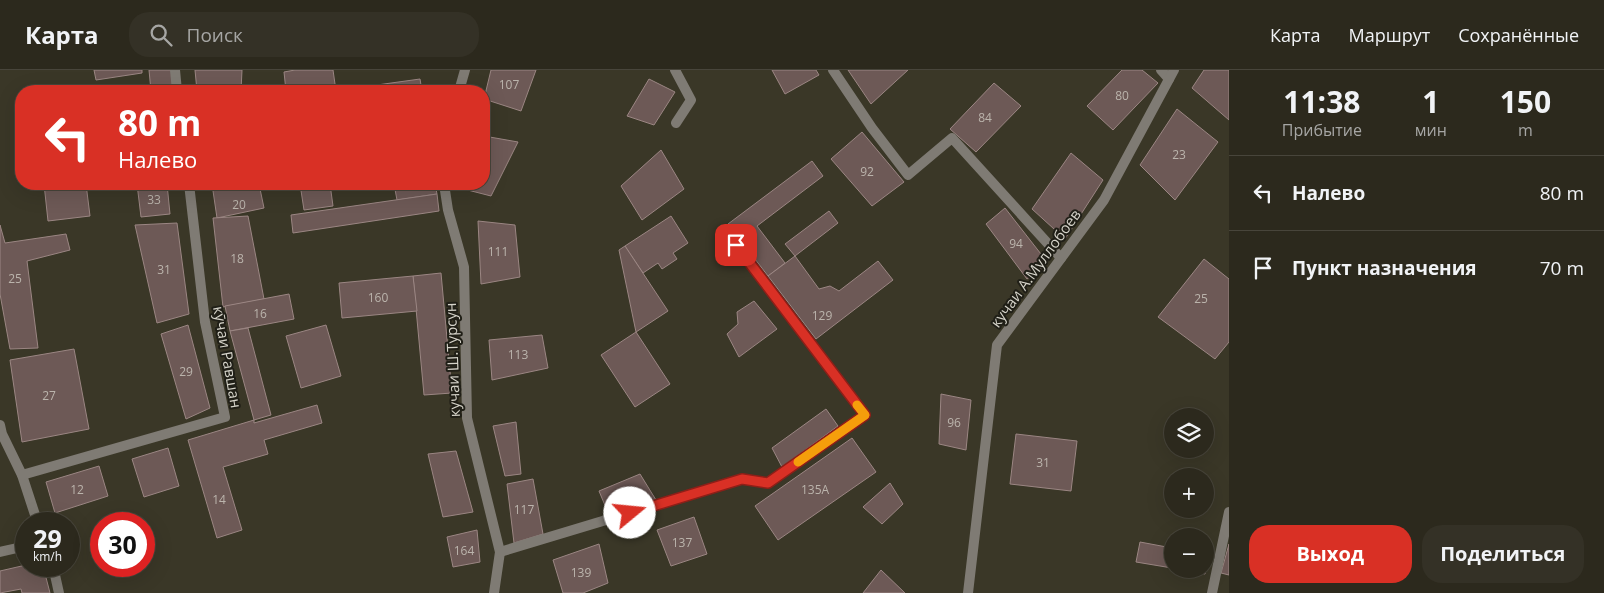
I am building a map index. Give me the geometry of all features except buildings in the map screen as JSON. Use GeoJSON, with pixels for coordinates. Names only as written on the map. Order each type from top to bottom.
{"type":"FeatureCollection","features":[{"type":"Feature","properties":{"kind":"street"},"geometry":{"type":"LineString","coordinates":[[175,70],[176,85]]}},
{"type":"Feature","properties":{"kind":"street"},"geometry":{"type":"LineString","coordinates":[[461,85],[465,70]]}},
{"type":"Feature","properties":{"kind":"street"},"geometry":{"type":"LineString","coordinates":[[675,70],[691,100],[676,123]]}},
{"type":"Feature","properties":{"kind":"street"},"geometry":{"type":"LineString","coordinates":[[833,70],[872,128],[908,174],[952,138],[1061,258]]}},
{"type":"Feature","properties":{"kind":"street"},"geometry":{"type":"LineString","coordinates":[[1161,70],[1172,74]]}},
{"type":"Feature","properties":{"kind":"street","name":"кучаи А.Муллобоев"},"geometry":{"type":"LineString","coordinates":[[968,593],[997,345],[1104,200],[1172,74]]}},
{"type":"Feature","properties":{"kind":"street","name":"кӯчаи Равшан"},"geometry":{"type":"LineString","coordinates":[[22,475],[225,417],[205,322],[190,190]]}},
{"type":"Feature","properties":{"kind":"street","name":"кучаи Ш.Турсун"},"geometry":{"type":"LineString","coordinates":[[445,190],[448,210],[464,267],[467,418],[500,552],[494,593]]}},
{"type":"Feature","properties":{"kind":"street"},"geometry":{"type":"LineString","coordinates":[[500,552],[742,479],[768,483],[865,415],[736,245]]}},
{"type":"Feature","properties":{"kind":"street"},"geometry":{"type":"LineString","coordinates":[[0,425],[2,434],[22,475],[34,512]]}},
{"type":"Feature","properties":{"kind":"street"},"geometry":{"type":"LineString","coordinates":[[1212,593],[1229,512]]}},
{"type":"Feature","properties":{"kind":"street"},"geometry":{"type":"LineString","coordinates":[[0,552],[15,549]]}},
{"type":"Feature","properties":{"kind":"street"},"geometry":{"type":"LineString","coordinates":[[55,577],[59,593]]}},
{"type":"Feature","properties":{"kind":"slow traffic"},"geometry":{"type":"LineString","coordinates":[[798,462],[865,415],[857,405]]}},
{"type":"Feature","properties":{"kind":"route"},"geometry":{"type":"LineString","coordinates":[[630,513],[742,479],[768,483],[865,415],[736,245]]}}]}
